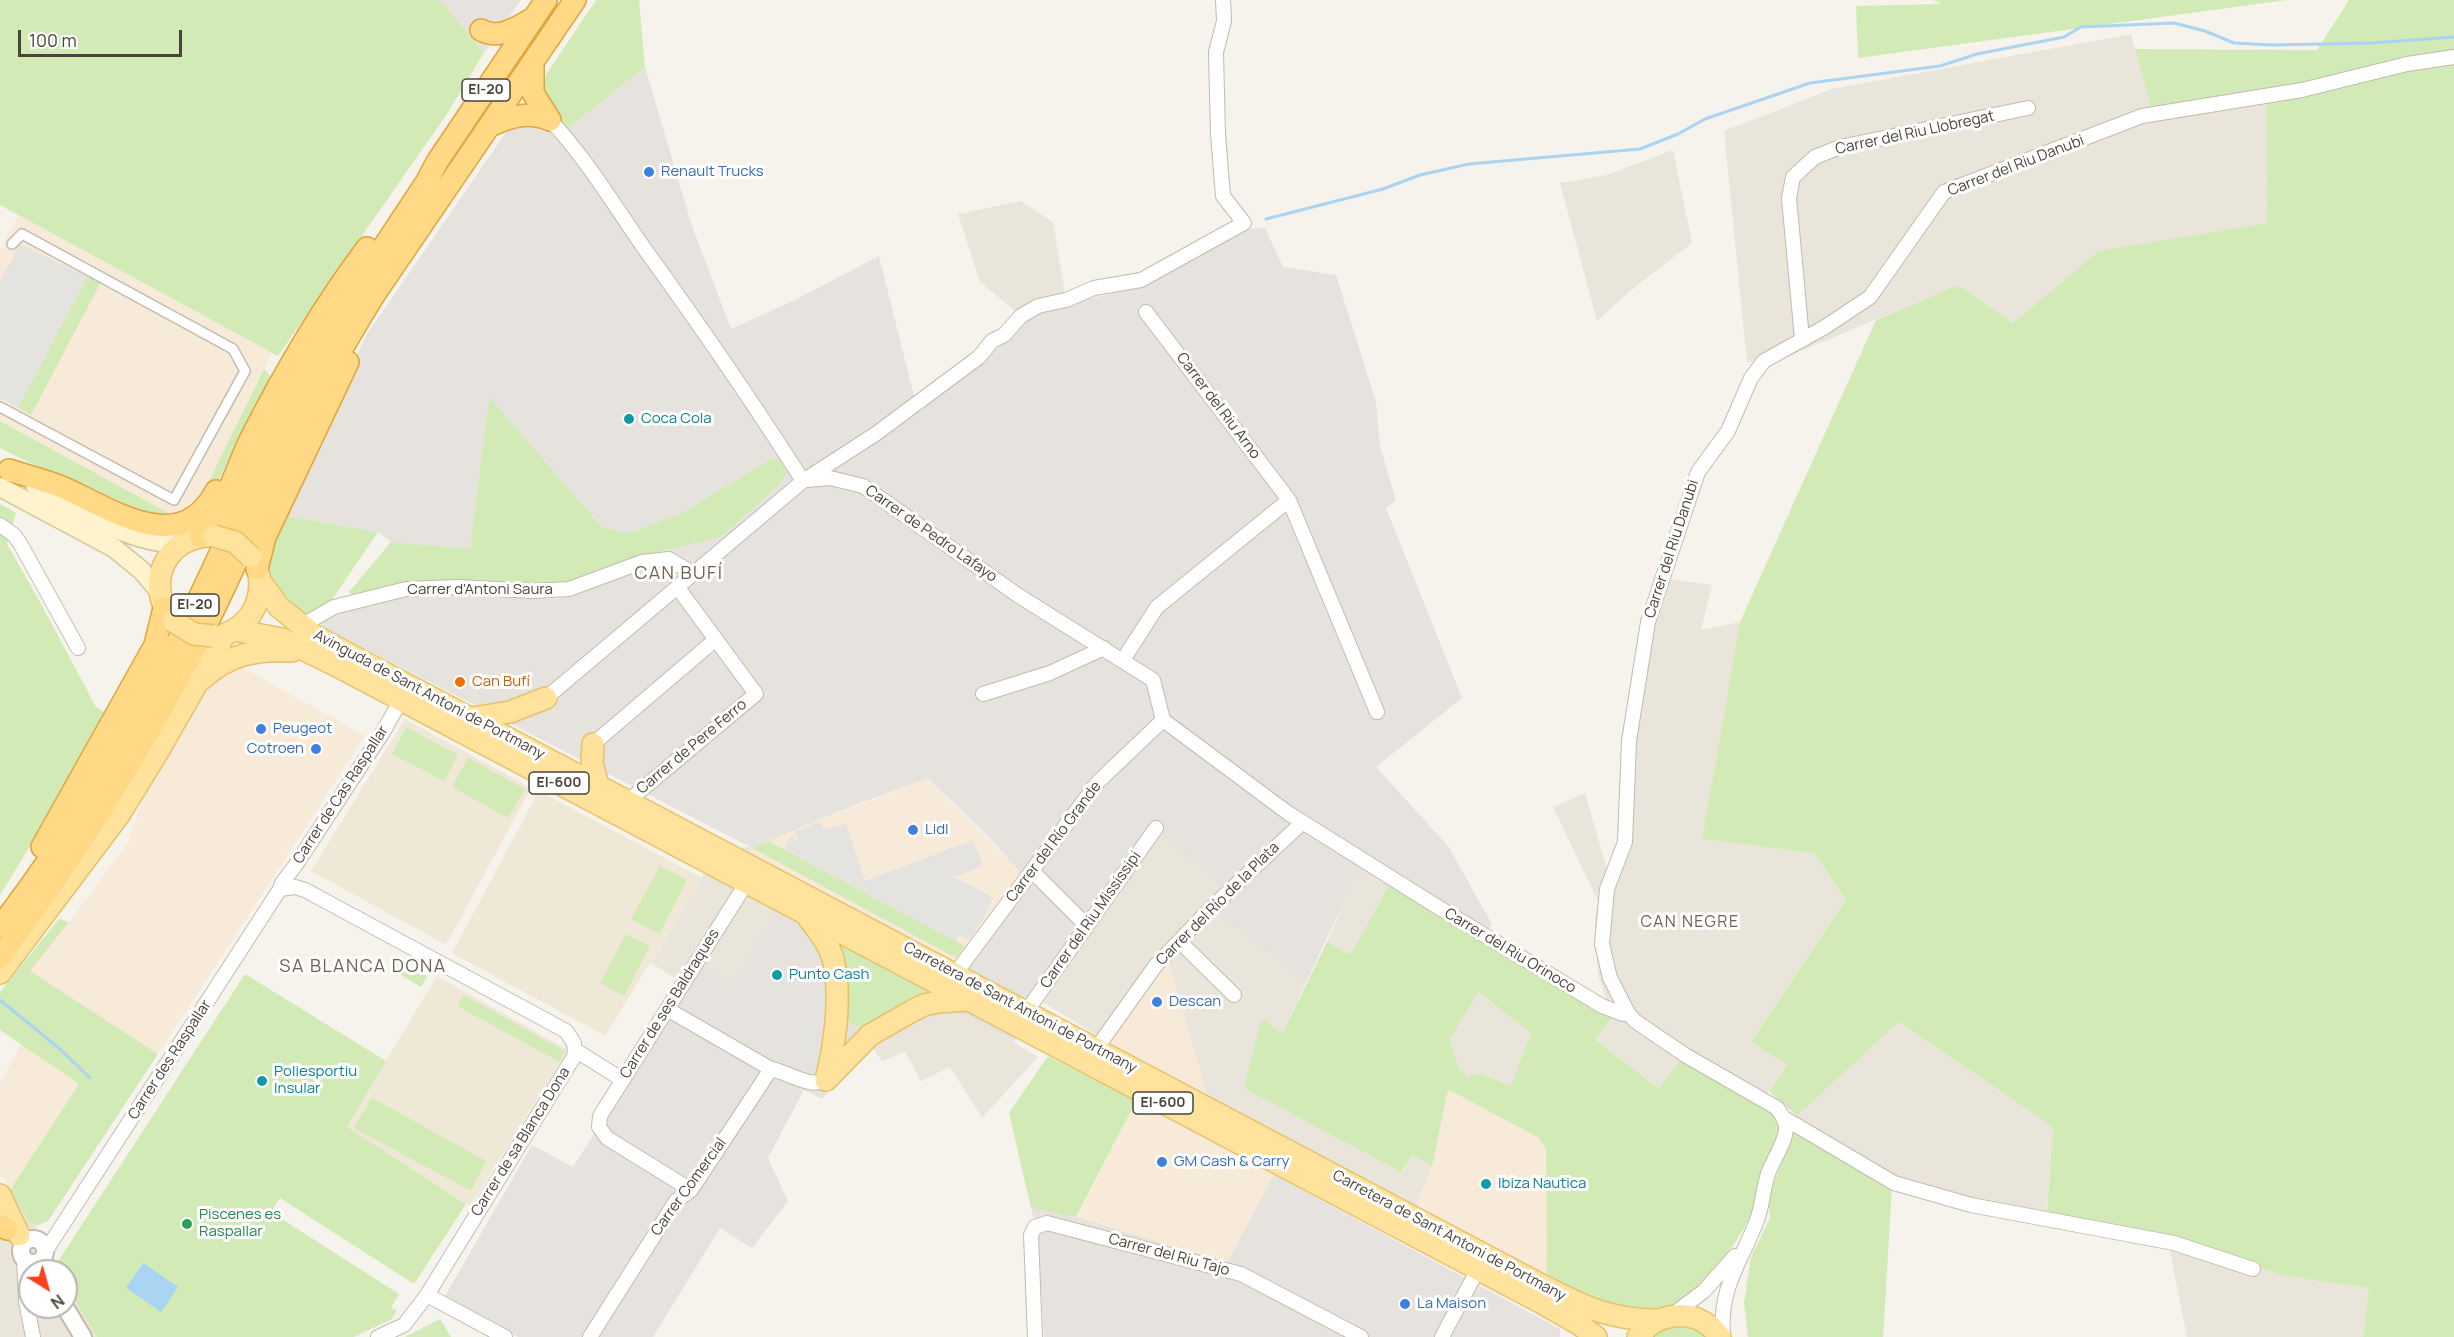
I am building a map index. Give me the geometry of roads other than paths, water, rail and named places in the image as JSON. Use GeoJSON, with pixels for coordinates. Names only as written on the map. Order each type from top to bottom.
{"type":"FeatureCollection","features":[{"type":"Feature","properties":{"kind":"highway","name":"EI-20"},"geometry":{"type":"LineString","coordinates":[[0,957],[70,860],[155,721],[194,648],[294,436],[374,295],[575,0]]}},
{"type":"Feature","properties":{"kind":"highway","name":"EI-20"},"geometry":{"type":"LineString","coordinates":[[0,927],[88,799],[138,714],[177,641],[257,471],[328,333],[427,181],[436,162],[540,8]]}},
{"type":"Feature","properties":{"kind":"highway"},"geometry":{"type":"LineString","coordinates":[[497,74],[496,54],[482,30],[493,34],[503,33],[540,8]]}},
{"type":"Feature","properties":{"kind":"highway"},"geometry":{"type":"LineString","coordinates":[[533,62],[534,93],[550,120]]}},
{"type":"Feature","properties":{"kind":"highway"},"geometry":{"type":"LineString","coordinates":[[490,126],[516,116],[539,115],[550,120]]}},
{"type":"Feature","properties":{"kind":"highway"},"geometry":{"type":"LineString","coordinates":[[199,539],[211,525],[250,440],[316,320],[420,177],[436,162]]}},
{"type":"Feature","properties":{"kind":"highway"},"geometry":{"type":"LineString","coordinates":[[256,569],[265,537],[366,325],[374,295]]}},
{"type":"Feature","properties":{"kind":"highway"},"geometry":{"type":"LineString","coordinates":[[3,474],[60,486],[148,525],[176,525],[189,520],[210,503],[273,383],[306,330],[316,320]]}},
{"type":"Feature","properties":{"kind":"highway"},"geometry":{"type":"LineString","coordinates":[[0,912],[33,862],[155,645],[165,607]]}},
{"type":"Feature","properties":{"kind":"main road","name":"EI-600"},"geometry":{"type":"LineString","coordinates":[[3,474],[132,536],[147,540],[199,539],[235,542],[256,569]]}},
{"type":"Feature","properties":{"kind":"main road","name":"EI-600"},"geometry":{"type":"LineString","coordinates":[[3,474],[114,548],[141,570],[165,607],[194,634],[224,633]]}},
{"type":"Feature","properties":{"kind":"main road"},"geometry":{"type":"LineString","coordinates":[[165,607],[160,576],[166,561],[199,539]]}},
{"type":"Feature","properties":{"kind":"main road","name":"Avinguda de Sant Antoni de Portmany"},"geometry":{"type":"LineString","coordinates":[[256,569],[279,607],[301,626],[740,859]]}},
{"type":"Feature","properties":{"kind":"main road"},"geometry":{"type":"LineString","coordinates":[[0,973],[119,815],[160,748],[224,633],[252,613],[258,597],[256,569]]}},
{"type":"Feature","properties":{"kind":"main road","name":"Avinguda de Sant Antoni de Portmany"},"geometry":{"type":"LineString","coordinates":[[224,633],[282,639],[313,653],[717,867]]}},
{"type":"Feature","properties":{"kind":"main road"},"geometry":{"type":"LineString","coordinates":[[195,686],[220,664],[249,652],[276,650],[313,653]]}},
{"type":"Feature","properties":{"kind":"main road"},"geometry":{"type":"LineString","coordinates":[[472,718],[510,712],[546,698]]}},
{"type":"Feature","properties":{"kind":"main road"},"geometry":{"type":"LineString","coordinates":[[515,741],[518,727],[546,698]]}},
{"type":"Feature","properties":{"kind":"main road"},"geometry":{"type":"LineString","coordinates":[[563,766],[593,744]]}},
{"type":"Feature","properties":{"kind":"main road"},"geometry":{"type":"LineString","coordinates":[[593,744],[592,764],[598,785]]}},
{"type":"Feature","properties":{"kind":"main road","name":"Carretera de Sant Antoni de Portmany"},"geometry":{"type":"LineString","coordinates":[[740,859],[1588,1309],[1623,1318],[1664,1318]]}},
{"type":"Feature","properties":{"kind":"main road","name":"Carretera de Sant Antoni de Portmany"},"geometry":{"type":"LineString","coordinates":[[717,867],[1566,1316],[1596,1337]]}},
{"type":"Feature","properties":{"kind":"main road"},"geometry":{"type":"LineString","coordinates":[[805,914],[827,943],[833,958],[837,1028],[826,1080]]}},
{"type":"Feature","properties":{"kind":"main road"},"geometry":{"type":"LineString","coordinates":[[826,1080],[870,1035],[924,1005],[971,1000]]}},
{"type":"Feature","properties":{"kind":"main road"},"geometry":{"type":"LineString","coordinates":[[836,1009],[848,1028],[870,1035]]}},
{"type":"Feature","properties":{"kind":"main road"},"geometry":{"type":"LineString","coordinates":[[0,1195],[25,1245]]}},
{"type":"Feature","properties":{"kind":"main road","name":"EI-600"},"geometry":{"type":"LineString","coordinates":[[1664,1318],[1689,1316],[1713,1328],[1722,1337]]}},
{"type":"Feature","properties":{"kind":"main road"},"geometry":{"type":"LineString","coordinates":[[1638,1337],[1664,1318]]}},
{"type":"Feature","properties":{"kind":"street"},"geometry":{"type":"LineString","coordinates":[[546,698],[803,481],[877,433],[979,357],[992,341],[1004,335],[1021,316],[1038,306],[1066,300],[1094,288],[1141,280],[1244,223],[1223,196],[1218,134],[1216,51],[1224,21],[1223,0]]}},
{"type":"Feature","properties":{"kind":"street","name":"Carrer del Riu Danubi"},"geometry":{"type":"LineString","coordinates":[[1628,1013],[1610,978],[1602,944],[1603,918],[1607,889],[1625,842],[1629,741],[1648,621],[1698,472],[1728,431],[1751,378],[1764,361],[1870,297],[1944,192],[2142,116],[2302,90],[2407,64],[2454,57]]}},
{"type":"Feature","properties":{"kind":"street","name":"Carrer del Riu Llobregat"},"geometry":{"type":"LineString","coordinates":[[1802,339],[1789,198],[1793,177],[1815,157],[1840,147],[2028,108]]}},
{"type":"Feature","properties":{"kind":"street"},"geometry":{"type":"LineString","coordinates":[[550,120],[575,149],[661,271],[803,481]]}},
{"type":"Feature","properties":{"kind":"street"},"geometry":{"type":"LineString","coordinates":[[0,407],[174,500],[245,371],[233,349],[96,274],[22,234],[12,244]]}},
{"type":"Feature","properties":{"kind":"street","name":"Carrer del Riu Arno"},"geometry":{"type":"LineString","coordinates":[[1146,312],[1289,500],[1377,712]]}},
{"type":"Feature","properties":{"kind":"street","name":"Carrer de Pedro Lafayo"},"geometry":{"type":"LineString","coordinates":[[803,481],[830,478],[863,486],[1019,596],[1153,680],[1163,720]]}},
{"type":"Feature","properties":{"kind":"street"},"geometry":{"type":"LineString","coordinates":[[1123,660],[1157,607],[1289,500]]}},
{"type":"Feature","properties":{"kind":"street"},"geometry":{"type":"LineString","coordinates":[[0,525],[14,535],[78,648]]}},
{"type":"Feature","properties":{"kind":"street","name":"Carrer d'Antoni Saura"},"geometry":{"type":"LineString","coordinates":[[301,626],[334,607],[406,589],[458,587],[533,591],[569,589],[642,562],[669,559],[694,574]]}},
{"type":"Feature","properties":{"kind":"street"},"geometry":{"type":"LineString","coordinates":[[593,744],[716,640],[678,588]]}},
{"type":"Feature","properties":{"kind":"street","name":"Carrer de Pere Ferro"},"geometry":{"type":"LineString","coordinates":[[628,801],[756,694],[716,640]]}},
{"type":"Feature","properties":{"kind":"street"},"geometry":{"type":"LineString","coordinates":[[983,694],[1050,673],[1104,648]]}},
{"type":"Feature","properties":{"kind":"street","name":"Carrer de Cas Raspallar"},"geometry":{"type":"LineString","coordinates":[[280,889],[288,873],[296,866],[383,732],[401,699]]}},
{"type":"Feature","properties":{"kind":"street","name":"Carrer del Riu Orinoco"},"geometry":{"type":"LineString","coordinates":[[1163,720],[1303,822],[1602,1006],[1623,1014],[1628,1013],[1643,1029],[1777,1108],[1784,1118],[1894,1183],[1971,1205],[2174,1243],[2253,1269]]}},
{"type":"Feature","properties":{"kind":"street","name":"Carrer del Río Grande"},"geometry":{"type":"LineString","coordinates":[[955,974],[1098,782],[1163,720]]}},
{"type":"Feature","properties":{"kind":"street","name":"Carrer del Río de la Plata"},"geometry":{"type":"LineString","coordinates":[[1096,1049],[1156,965],[1212,907],[1303,822]]}},
{"type":"Feature","properties":{"kind":"street","name":"Carrer del Riu Mississipi"},"geometry":{"type":"LineString","coordinates":[[1026,1012],[1156,828]]}},
{"type":"Feature","properties":{"kind":"street"},"geometry":{"type":"LineString","coordinates":[[296,866],[296,877],[305,890]]}},
{"type":"Feature","properties":{"kind":"street"},"geometry":{"type":"LineString","coordinates":[[1032,871],[1087,926]]}},
{"type":"Feature","properties":{"kind":"street","name":"Carrer de ses Baldraques"},"geometry":{"type":"LineString","coordinates":[[691,1190],[607,1138],[599,1127],[600,1116],[747,882]]}},
{"type":"Feature","properties":{"kind":"street","name":"Carrer de sa Blanca Dona"},"geometry":{"type":"LineString","coordinates":[[280,889],[295,887],[305,890],[566,1032],[574,1043],[575,1050],[571,1061],[427,1295],[404,1325],[378,1337]]}},
{"type":"Feature","properties":{"kind":"street","name":"Carrer des Raspallar"},"geometry":{"type":"LineString","coordinates":[[25,1245],[59,1230],[280,889]]}},
{"type":"Feature","properties":{"kind":"street"},"geometry":{"type":"LineString","coordinates":[[1179,942],[1234,995]]}},
{"type":"Feature","properties":{"kind":"street"},"geometry":{"type":"LineString","coordinates":[[667,1009],[771,1069],[786,1072],[813,1083],[819,1084],[826,1080]]}},
{"type":"Feature","properties":{"kind":"street"},"geometry":{"type":"LineString","coordinates":[[575,1050],[623,1080]]}},
{"type":"Feature","properties":{"kind":"street","name":"Carrer Comercial"},"geometry":{"type":"LineString","coordinates":[[590,1337],[676,1201],[691,1190],[771,1069]]}},
{"type":"Feature","properties":{"kind":"street"},"geometry":{"type":"LineString","coordinates":[[1722,1337],[1726,1293],[1745,1243],[1758,1218],[1762,1192],[1786,1130],[1784,1118]]}},
{"type":"Feature","properties":{"kind":"street","name":"Carrer del Riu Tajo"},"geometry":{"type":"LineString","coordinates":[[1035,1337],[1031,1235],[1035,1227],[1047,1223],[1241,1274],[1361,1337]]}},
{"type":"Feature","properties":{"kind":"street"},"geometry":{"type":"LineString","coordinates":[[1664,1318],[1704,1291],[1745,1243]]}},
{"type":"Feature","properties":{"kind":"street"},"geometry":{"type":"LineString","coordinates":[[25,1245],[26,1301],[33,1337]]}},
{"type":"Feature","properties":{"kind":"street"},"geometry":{"type":"LineString","coordinates":[[1442,1337],[1478,1269]]}},
{"type":"Feature","properties":{"kind":"street"},"geometry":{"type":"LineString","coordinates":[[427,1295],[506,1337]]}},
{"type":"Feature","properties":{"kind":"street"},"geometry":{"type":"LineString","coordinates":[[72,1319],[83,1337]]}},
{"type":"Feature","properties":{"kind":"water"},"geometry":{"type":"Polygon","coordinates":[[[143,1263],[178,1287],[161,1312],[126,1288],[143,1263]]]}},
{"type":"Feature","properties":{"kind":"waterway"},"geometry":{"type":"LineString","coordinates":[[1266,219],[1383,189],[1420,175],[1469,164],[1640,149],[1678,134],[1705,119],[1810,83],[1940,66],[1977,54],[2064,37],[2081,27],[2174,23],[2205,31],[2234,43],[2273,45],[2372,43],[2454,37]]}},
{"type":"Feature","properties":{"kind":"waterway"},"geometry":{"type":"LineString","coordinates":[[0,1000],[60,1049],[90,1078]]}},
{"type":"Feature","properties":{"kind":"place","name":"Renault Trucks"},"geometry":{"type":"Point","coordinates":[649,172]}},
{"type":"Feature","properties":{"kind":"place","name":"Coca Cola"},"geometry":{"type":"Point","coordinates":[629,419]}},
{"type":"Feature","properties":{"kind":"place","name":"Can Bufí"},"geometry":{"type":"Point","coordinates":[460,682]}},
{"type":"Feature","properties":{"kind":"place","name":"Peugeot"},"geometry":{"type":"Point","coordinates":[261,729]}},
{"type":"Feature","properties":{"kind":"place","name":"Cotroen"},"geometry":{"type":"Point","coordinates":[316,749]}},
{"type":"Feature","properties":{"kind":"place","name":"Lidl"},"geometry":{"type":"Point","coordinates":[913,830]}},
{"type":"Feature","properties":{"kind":"place","name":"Punto Cash"},"geometry":{"type":"Point","coordinates":[777,975]}},
{"type":"Feature","properties":{"kind":"place","name":"Descan"},"geometry":{"type":"Point","coordinates":[1157,1002]}},
{"type":"Feature","properties":{"kind":"place","name":"Poliesportiu Insular"},"geometry":{"type":"Point","coordinates":[262,1081]}},
{"type":"Feature","properties":{"kind":"place","name":"GM Cash & Carry"},"geometry":{"type":"Point","coordinates":[1162,1162]}},
{"type":"Feature","properties":{"kind":"place","name":"Ibiza Nautica"},"geometry":{"type":"Point","coordinates":[1486,1184]}},
{"type":"Feature","properties":{"kind":"place","name":"Piscenes es Raspallar"},"geometry":{"type":"Point","coordinates":[187,1224]}},
{"type":"Feature","properties":{"kind":"place","name":"La Maison"},"geometry":{"type":"Point","coordinates":[1405,1304]}},
{"type":"Feature","properties":{"kind":"district","name":"CAN BUFÍ"},"geometry":{"type":"Point","coordinates":[679,574]}},
{"type":"Feature","properties":{"kind":"district","name":"CAN NEGRE"},"geometry":{"type":"Point","coordinates":[1690,923]}},
{"type":"Feature","properties":{"kind":"district","name":"SA BLANCA DONA"},"geometry":{"type":"Point","coordinates":[363,967]}}]}
